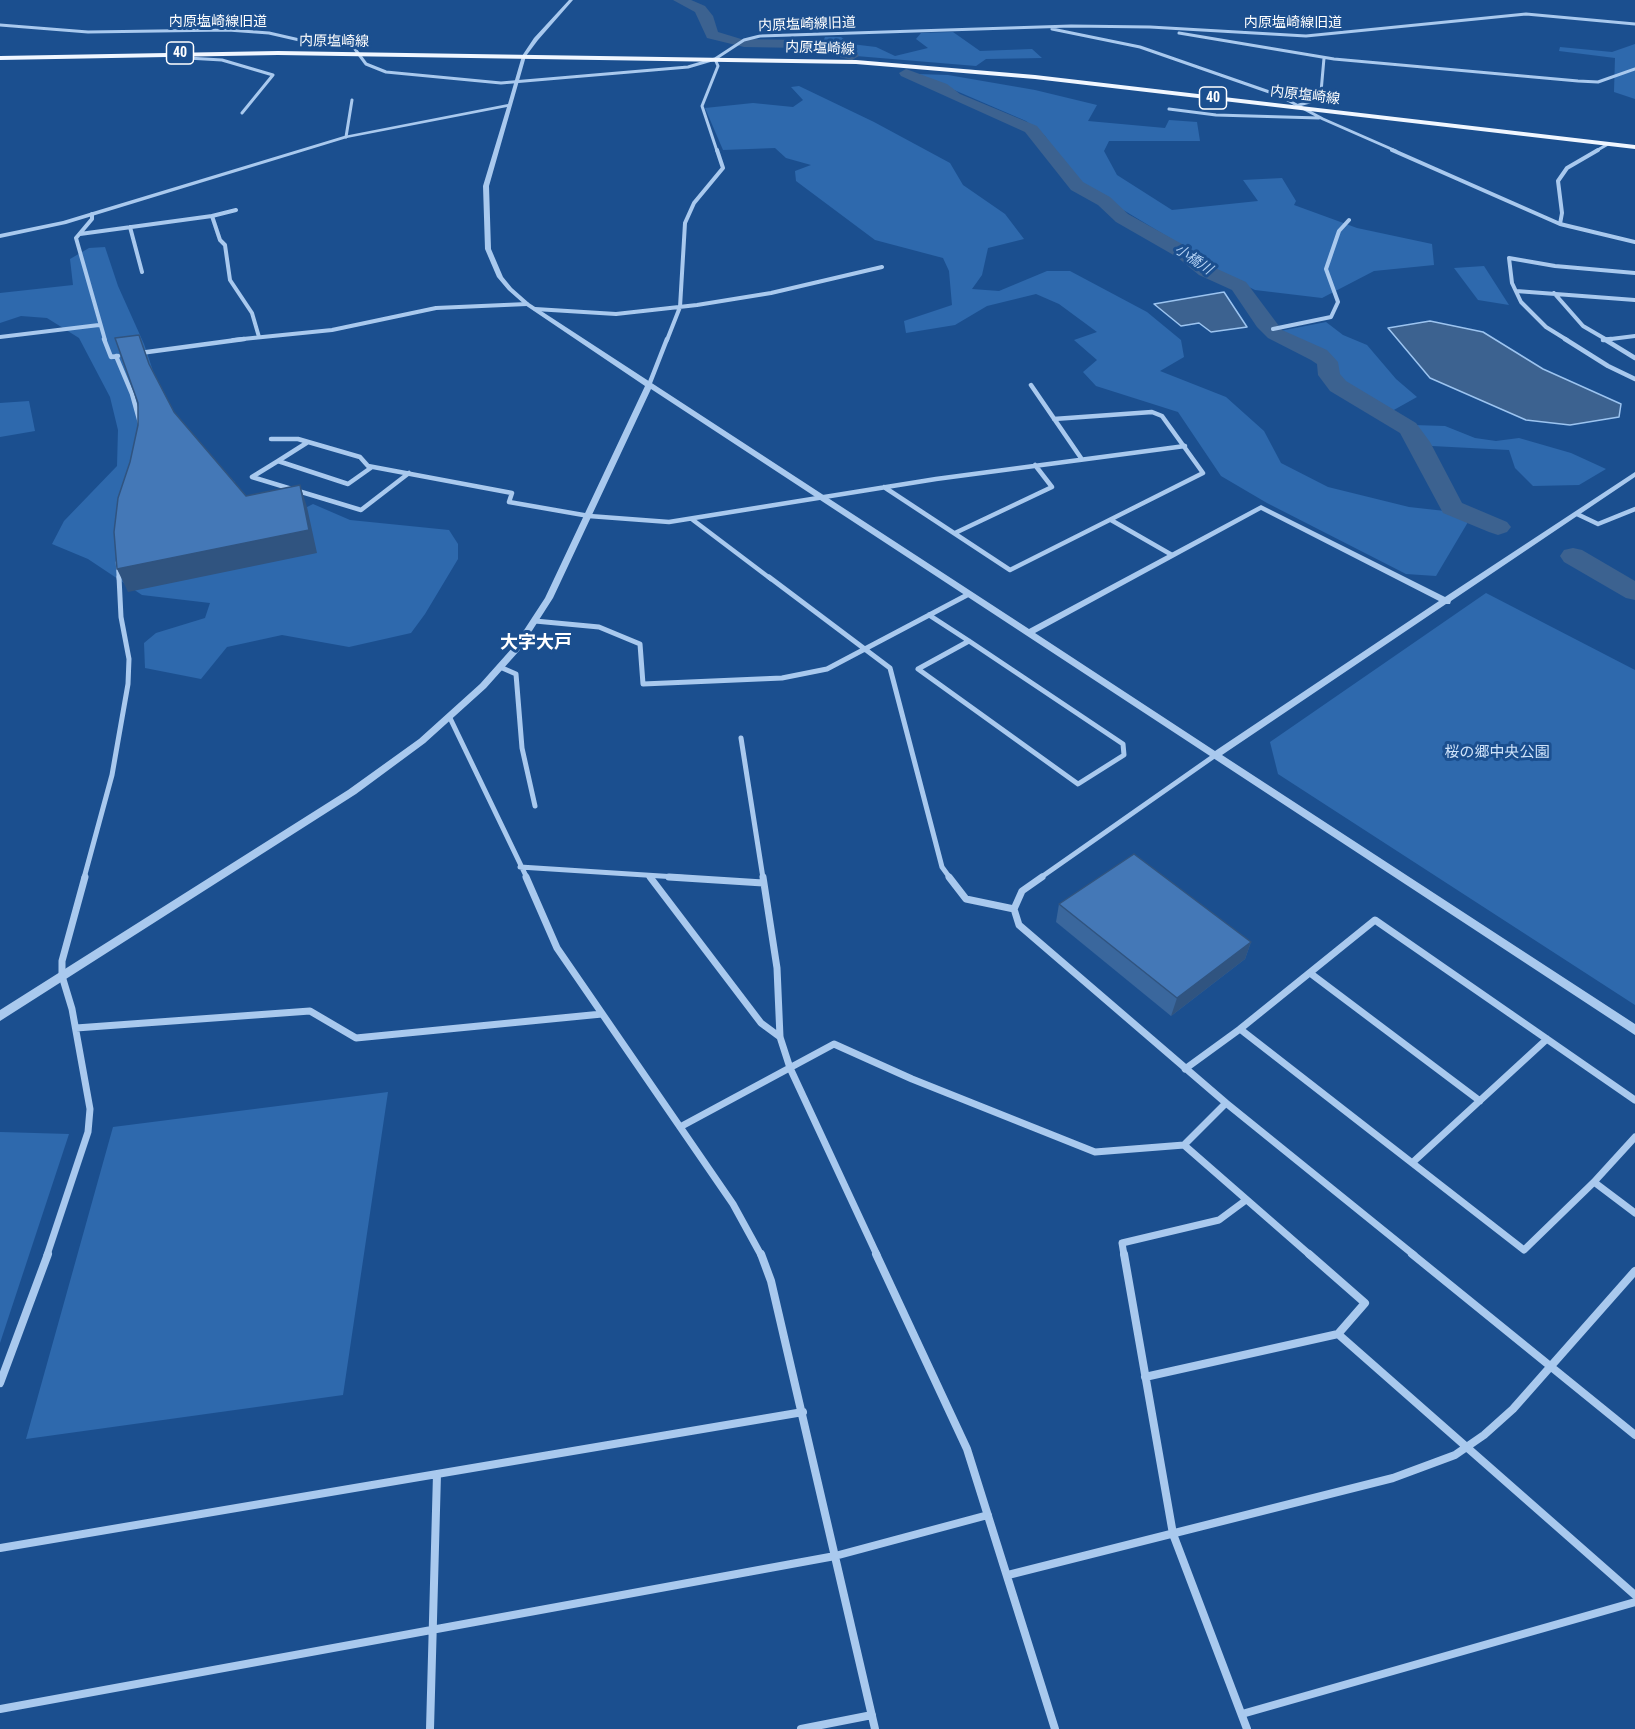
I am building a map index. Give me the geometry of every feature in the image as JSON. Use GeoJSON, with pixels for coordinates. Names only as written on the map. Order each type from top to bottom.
{"type":"FeatureCollection","features":[{"type":"Feature","properties":{"kind":"main road","name":"内原塩崎線"},"geometry":{"type":"LineString","coordinates":[[0,57],[360,54],[715,59],[950,68],[1635,147]]}},
{"type":"Feature","properties":{"kind":"street"},"geometry":{"type":"LineString","coordinates":[[571,0],[524,56],[486,186],[488,249],[500,277],[527,304],[1635,1030]]}},
{"type":"Feature","properties":{"kind":"street","name":"内原塩崎線旧道"},"geometry":{"type":"LineString","coordinates":[[0,25],[109,33],[253,31],[286,35],[317,44],[352,45],[370,66],[395,74],[517,83],[688,67],[715,59],[752,37],[1040,26],[1134,27],[1306,36],[1526,14],[1635,24]]}},
{"type":"Feature","properties":{"kind":"street"},"geometry":{"type":"LineString","coordinates":[[1040,26],[1140,47],[1278,95],[1323,118],[1560,225],[1635,242]]}},
{"type":"Feature","properties":{"kind":"street"},"geometry":{"type":"LineString","coordinates":[[1134,27],[1227,39],[1324,58],[1598,82],[1635,69]]}},
{"type":"Feature","properties":{"kind":"street"},"geometry":{"type":"LineString","coordinates":[[172,54],[170,57],[222,60],[273,75],[242,113]]}},
{"type":"Feature","properties":{"kind":"street"},"geometry":{"type":"LineString","coordinates":[[1302,107],[1313,101],[1321,92],[1324,58]]}},
{"type":"Feature","properties":{"kind":"street"},"geometry":{"type":"LineString","coordinates":[[0,1016],[352,792],[450,718],[500,667],[535,621],[559,579],[589,516],[649,385],[680,307],[685,223],[694,203],[723,168],[702,106],[718,66],[715,59]]}},
{"type":"Feature","properties":{"kind":"street"},"geometry":{"type":"LineString","coordinates":[[346,137],[352,100]]}},
{"type":"Feature","properties":{"kind":"street"},"geometry":{"type":"LineString","coordinates":[[0,236],[49,227],[346,137],[509,105]]}},
{"type":"Feature","properties":{"kind":"street"},"geometry":{"type":"LineString","coordinates":[[1169,109],[1216,115],[1323,118]]}},
{"type":"Feature","properties":{"kind":"street"},"geometry":{"type":"LineString","coordinates":[[1560,225],[1562,213],[1558,181],[1567,168],[1608,144]]}},
{"type":"Feature","properties":{"kind":"street"},"geometry":{"type":"LineString","coordinates":[[79,234],[213,216],[236,210]]}},
{"type":"Feature","properties":{"kind":"street"},"geometry":{"type":"LineString","coordinates":[[92,214],[92,219],[76,238],[99,325],[111,357],[123,355]]}},
{"type":"Feature","properties":{"kind":"street"},"geometry":{"type":"LineString","coordinates":[[213,216],[220,240],[225,245],[230,280],[252,313],[259,337]]}},
{"type":"Feature","properties":{"kind":"street"},"geometry":{"type":"LineString","coordinates":[[1273,329],[1331,317],[1338,302],[1326,269],[1339,231],[1349,220]]}},
{"type":"Feature","properties":{"kind":"street"},"geometry":{"type":"LineString","coordinates":[[130,227],[142,272]]}},
{"type":"Feature","properties":{"kind":"street"},"geometry":{"type":"LineString","coordinates":[[1635,273],[1556,266],[1509,258],[1515,291],[1521,302],[1546,327],[1608,366],[1635,379]]}},
{"type":"Feature","properties":{"kind":"street"},"geometry":{"type":"LineString","coordinates":[[535,309],[616,314],[680,307],[771,293],[882,267]]}},
{"type":"Feature","properties":{"kind":"street"},"geometry":{"type":"LineString","coordinates":[[1515,291],[1635,300]]}},
{"type":"Feature","properties":{"kind":"street"},"geometry":{"type":"LineString","coordinates":[[1554,293],[1582,326],[1635,358]]}},
{"type":"Feature","properties":{"kind":"street"},"geometry":{"type":"LineString","coordinates":[[135,354],[259,337],[332,330],[436,308],[527,304]]}},
{"type":"Feature","properties":{"kind":"street"},"geometry":{"type":"LineString","coordinates":[[0,337],[99,325]]}},
{"type":"Feature","properties":{"kind":"street"},"geometry":{"type":"LineString","coordinates":[[1604,340],[1635,336]]}},
{"type":"Feature","properties":{"kind":"street"},"geometry":{"type":"LineString","coordinates":[[116,356],[132,394],[141,432]]}},
{"type":"Feature","properties":{"kind":"street"},"geometry":{"type":"LineString","coordinates":[[1031,385],[1081,458]]}},
{"type":"Feature","properties":{"kind":"street"},"geometry":{"type":"LineString","coordinates":[[884,487],[1010,570],[1203,473],[1162,416],[1152,412],[1054,418]]}},
{"type":"Feature","properties":{"kind":"street"},"geometry":{"type":"LineString","coordinates":[[271,439],[281,437],[308,442],[360,457],[373,466],[512,493],[509,502],[589,516],[669,522],[1081,458],[1185,447]]}},
{"type":"Feature","properties":{"kind":"street"},"geometry":{"type":"LineString","coordinates":[[308,442],[252,477],[361,510],[409,473]]}},
{"type":"Feature","properties":{"kind":"street"},"geometry":{"type":"LineString","coordinates":[[278,461],[348,484],[373,466]]}},
{"type":"Feature","properties":{"kind":"street"},"geometry":{"type":"LineString","coordinates":[[955,533],[1052,487],[1035,465]]}},
{"type":"Feature","properties":{"kind":"street"},"geometry":{"type":"LineString","coordinates":[[1635,474],[1447,602],[1216,754],[1022,891],[1014,909],[1019,925],[1185,1069],[1635,1436]]}},
{"type":"Feature","properties":{"kind":"street"},"geometry":{"type":"LineString","coordinates":[[1029,633],[1261,507],[1447,602]]}},
{"type":"Feature","properties":{"kind":"street"},"geometry":{"type":"LineString","coordinates":[[1577,514],[1598,524],[1635,509]]}},
{"type":"Feature","properties":{"kind":"street"},"geometry":{"type":"LineString","coordinates":[[693,520],[890,668],[942,867],[966,899],[1014,909]]}},
{"type":"Feature","properties":{"kind":"street"},"geometry":{"type":"LineString","coordinates":[[1111,520],[1172,555]]}},
{"type":"Feature","properties":{"kind":"street"},"geometry":{"type":"LineString","coordinates":[[0,1383],[62,1216],[88,1132],[90,1109],[76,1028],[62,976],[62,960],[112,775],[128,684],[129,659],[121,617],[118,557]]}},
{"type":"Feature","properties":{"kind":"street"},"geometry":{"type":"LineString","coordinates":[[535,621],[599,627],[640,644],[643,684],[782,678],[827,669],[969,594]]}},
{"type":"Feature","properties":{"kind":"street"},"geometry":{"type":"LineString","coordinates":[[929,615],[969,641],[1123,744],[1124,755],[1078,784],[918,669],[969,641]]}},
{"type":"Feature","properties":{"kind":"street"},"geometry":{"type":"LineString","coordinates":[[500,667],[516,674],[522,748],[536,806]]}},
{"type":"Feature","properties":{"kind":"street"},"geometry":{"type":"LineString","coordinates":[[450,718],[508,835],[557,948],[756,1242],[771,1281],[875,1729]]}},
{"type":"Feature","properties":{"kind":"street"},"geometry":{"type":"LineString","coordinates":[[741,738],[777,968],[780,1037],[790,1068],[967,1449],[1055,1729]]}},
{"type":"Feature","properties":{"kind":"street"},"geometry":{"type":"LineString","coordinates":[[520,867],[763,883]]}},
{"type":"Feature","properties":{"kind":"street"},"geometry":{"type":"LineString","coordinates":[[650,877],[761,1023],[780,1037]]}},
{"type":"Feature","properties":{"kind":"street"},"geometry":{"type":"LineString","coordinates":[[1185,1069],[1240,1029],[1375,920],[1635,1100]]}},
{"type":"Feature","properties":{"kind":"street"},"geometry":{"type":"LineString","coordinates":[[1310,973],[1480,1101]]}},
{"type":"Feature","properties":{"kind":"street"},"geometry":{"type":"LineString","coordinates":[[76,1028],[310,1011],[356,1038],[602,1014]]}},
{"type":"Feature","properties":{"kind":"street"},"geometry":{"type":"LineString","coordinates":[[1240,1029],[1524,1250],[1594,1182],[1635,1137]]}},
{"type":"Feature","properties":{"kind":"street"},"geometry":{"type":"LineString","coordinates":[[1412,1163],[1547,1039]]}},
{"type":"Feature","properties":{"kind":"street"},"geometry":{"type":"LineString","coordinates":[[680,1127],[834,1044],[912,1079],[1095,1152],[1184,1145],[1226,1103]]}},
{"type":"Feature","properties":{"kind":"street"},"geometry":{"type":"LineString","coordinates":[[1145,1377],[1338,1334],[1365,1303],[1184,1145]]}},
{"type":"Feature","properties":{"kind":"street"},"geometry":{"type":"LineString","coordinates":[[1594,1182],[1635,1213]]}},
{"type":"Feature","properties":{"kind":"street"},"geometry":{"type":"LineString","coordinates":[[1246,1200],[1219,1220],[1122,1243],[1173,1534],[1247,1729]]}},
{"type":"Feature","properties":{"kind":"street"},"geometry":{"type":"LineString","coordinates":[[1008,1575],[1407,1474],[1455,1455],[1513,1409],[1552,1368],[1635,1271]]}},
{"type":"Feature","properties":{"kind":"street"},"geometry":{"type":"LineString","coordinates":[[1338,1334],[1635,1595]]}},
{"type":"Feature","properties":{"kind":"street"},"geometry":{"type":"LineString","coordinates":[[0,1548],[803,1412]]}},
{"type":"Feature","properties":{"kind":"street"},"geometry":{"type":"LineString","coordinates":[[430,1729],[437,1474]]}},
{"type":"Feature","properties":{"kind":"street"},"geometry":{"type":"LineString","coordinates":[[0,1708],[835,1556],[988,1515]]}},
{"type":"Feature","properties":{"kind":"street"},"geometry":{"type":"LineString","coordinates":[[1242,1714],[1635,1602]]}},
{"type":"Feature","properties":{"kind":"street"},"geometry":{"type":"LineString","coordinates":[[801,1729],[872,1715]]}},
{"type":"Feature","properties":{"kind":"green space"},"geometry":{"type":"Polygon","coordinates":[[[953,32],[980,51],[1032,49],[1042,58],[986,59],[976,66],[856,56],[821,47],[825,37],[841,37],[851,44],[876,47],[895,56],[928,48],[916,39],[921,33],[953,32]]]}},
{"type":"Feature","properties":{"kind":"green space"},"geometry":{"type":"Polygon","coordinates":[[[1635,44],[1635,99],[1614,92],[1615,58],[1559,51],[1560,47],[1612,52],[1635,44]]]}},
{"type":"Feature","properties":{"kind":"green space"},"geometry":{"type":"Polygon","coordinates":[[[917,74],[948,75],[1035,90],[1097,105],[1088,121],[1165,128],[1169,120],[1197,122],[1200,141],[1109,141],[1104,151],[1117,175],[1172,210],[1258,201],[1243,180],[1282,178],[1296,201],[1294,205],[1357,228],[1432,244],[1434,265],[1374,271],[1322,298],[1255,290],[1210,268],[1173,240],[1077,182],[1045,136],[1026,121],[917,74]]]}},
{"type":"Feature","properties":{"kind":"green space"},"geometry":{"type":"Polygon","coordinates":[[[799,86],[874,122],[950,163],[963,185],[1005,214],[1024,239],[988,248],[982,275],[972,289],[999,291],[1047,271],[1070,271],[1147,312],[1181,340],[1184,357],[1160,371],[1226,397],[1264,431],[1281,463],[1328,487],[1409,507],[1445,511],[1468,522],[1436,576],[1406,574],[1267,503],[1221,476],[1178,412],[1096,386],[1083,372],[1097,360],[1074,340],[1097,332],[1059,304],[1036,294],[987,306],[955,325],[906,333],[904,321],[952,305],[949,271],[943,258],[875,240],[796,181],[795,171],[811,165],[786,158],[775,148],[723,150],[705,108],[753,103],[793,107],[803,100],[791,87],[799,86]]]}},
{"type":"Feature","properties":{"kind":"green space"},"geometry":{"type":"Polygon","coordinates":[[[105,247],[118,286],[144,344],[159,389],[206,462],[219,467],[235,482],[226,508],[280,521],[313,504],[350,520],[449,530],[458,544],[458,559],[411,633],[349,647],[282,635],[227,647],[201,679],[145,668],[144,643],[156,633],[205,618],[210,603],[142,595],[88,559],[52,544],[64,521],[117,466],[118,430],[110,397],[79,338],[47,318],[21,316],[0,323],[0,293],[73,285],[70,259],[89,248],[105,247]]]}},
{"type":"Feature","properties":{"kind":"green space"},"geometry":{"type":"Polygon","coordinates":[[[1484,266],[1509,305],[1478,300],[1454,268],[1484,266]]]}},
{"type":"Feature","properties":{"kind":"green space"},"geometry":{"type":"Polygon","coordinates":[[[1326,322],[1343,335],[1367,345],[1396,379],[1417,397],[1392,411],[1358,395],[1337,378],[1326,356],[1280,331],[1326,322]]]}},
{"type":"Feature","properties":{"kind":"green space"},"geometry":{"type":"Polygon","coordinates":[[[29,401],[35,431],[0,437],[0,403],[29,401]]]}},
{"type":"Feature","properties":{"kind":"green space"},"geometry":{"type":"Polygon","coordinates":[[[1413,425],[1445,426],[1475,438],[1496,441],[1519,438],[1571,453],[1606,469],[1579,485],[1533,486],[1515,468],[1509,450],[1432,446],[1413,425]]]}},
{"type":"Feature","properties":{"kind":"green space","name":"桜の郷中央公園"},"geometry":{"type":"Polygon","coordinates":[[[1486,593],[1635,670],[1635,1005],[1278,774],[1270,742],[1486,593]]]}},
{"type":"Feature","properties":{"kind":"green space"},"geometry":{"type":"Polygon","coordinates":[[[388,1092],[343,1395],[26,1439],[113,1127],[388,1092]]]}},
{"type":"Feature","properties":{"kind":"green space"},"geometry":{"type":"Polygon","coordinates":[[[0,1132],[69,1134],[0,1343],[0,1132]]]}},
{"type":"Feature","properties":{"kind":"shaded area"},"geometry":{"type":"Polygon","coordinates":[[[1224,292],[1247,327],[1211,332],[1199,323],[1181,326],[1154,304],[1224,292]]]}},
{"type":"Feature","properties":{"kind":"shaded area"},"geometry":{"type":"Polygon","coordinates":[[[1430,321],[1483,332],[1543,369],[1621,404],[1619,417],[1570,425],[1526,420],[1430,378],[1388,328],[1430,321]]]}},
{"type":"Feature","properties":{"kind":"building"},"geometry":{"type":"Polygon","coordinates":[[[139,335],[149,364],[174,412],[246,496],[300,485],[309,530],[117,569],[114,532],[118,498],[130,462],[138,425],[138,403],[115,338],[139,335]]]}},
{"type":"Feature","properties":{"kind":"building"},"geometry":{"type":"Polygon","coordinates":[[[1134,854],[1251,942],[1177,998],[1059,904],[1134,854]]]}},
{"type":"Feature","properties":{"kind":"waterway","name":"小橋川"},"geometry":{"type":"LineString","coordinates":[[680,0],[700,9],[706,16],[712,35],[735,41]]}},
{"type":"Feature","properties":{"kind":"waterway","name":"小橋川"},"geometry":{"type":"LineString","coordinates":[[744,43],[803,44],[852,56]]}},
{"type":"Feature","properties":{"kind":"waterway","name":"小橋川"},"geometry":{"type":"LineString","coordinates":[[906,73],[942,87],[955,97],[1031,129],[1077,186],[1104,201],[1122,218],[1184,253],[1206,271],[1239,286],[1264,323],[1275,334],[1319,355],[1327,362],[1329,375],[1338,386],[1408,428],[1418,442],[1452,508],[1498,527]]}},
{"type":"Feature","properties":{"kind":"waterway","name":"小橋川"},"geometry":{"type":"LineString","coordinates":[[1573,556],[1635,592]]}},
{"type":"Feature","properties":{"kind":"district","name":"大字大戸"},"geometry":{"type":"Point","coordinates":[536,643]}}]}
